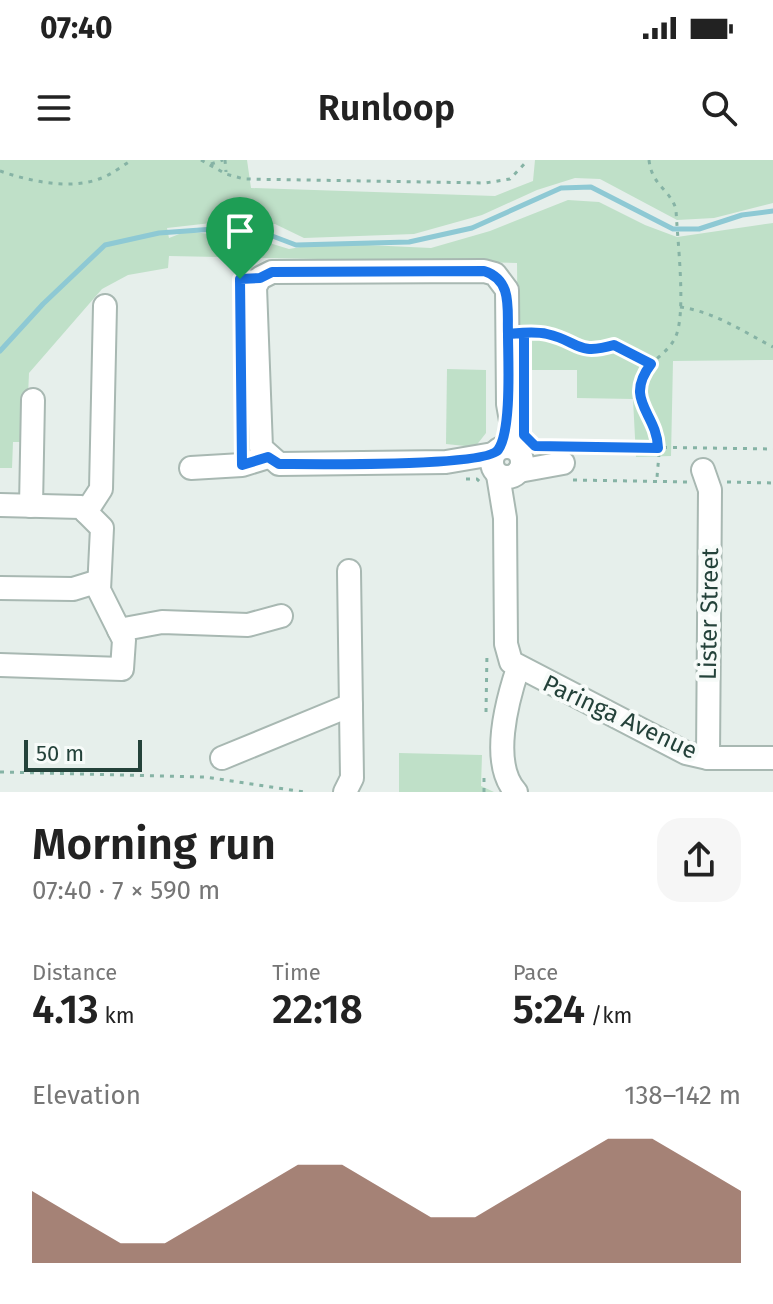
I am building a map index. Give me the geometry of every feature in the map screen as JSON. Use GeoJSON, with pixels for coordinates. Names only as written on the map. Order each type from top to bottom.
{"type":"FeatureCollection","features":[{"type":"Feature","properties":{"kind":"street"},"geometry":{"type":"LineString","coordinates":[[504,464],[279,464],[268,457],[261,448],[255,287],[260,278],[272,272],[484,271],[495,274],[507,290],[508,404],[504,464],[507,655],[518,668],[505,715],[504,766],[508,783],[516,792]]}},
{"type":"Feature","properties":{"kind":"street"},"geometry":{"type":"LineString","coordinates":[[86,512],[101,489],[105,306]]}},
{"type":"Feature","properties":{"kind":"street"},"geometry":{"type":"LineString","coordinates":[[31,506],[33,400]]}},
{"type":"Feature","properties":{"kind":"street"},"geometry":{"type":"LineString","coordinates":[[191,468],[242,465],[268,457]]}},
{"type":"Feature","properties":{"kind":"street","name":"Lister Street"},"geometry":{"type":"LineString","coordinates":[[706,476],[708,758]]}},
{"type":"Feature","properties":{"kind":"street"},"geometry":{"type":"LineString","coordinates":[[0,505],[81,507],[102,528],[99,590],[124,640],[122,669],[0,665]]}},
{"type":"Feature","properties":{"kind":"street"},"geometry":{"type":"LineString","coordinates":[[345,792],[352,778],[349,571]]}},
{"type":"Feature","properties":{"kind":"street"},"geometry":{"type":"LineString","coordinates":[[0,588],[73,589],[99,581]]}},
{"type":"Feature","properties":{"kind":"street"},"geometry":{"type":"LineString","coordinates":[[119,630],[162,622],[248,625],[281,616]]}},
{"type":"Feature","properties":{"kind":"street","name":"Paringa Avenue"},"geometry":{"type":"LineString","coordinates":[[518,668],[686,753],[708,758],[773,758]]}},
{"type":"Feature","properties":{"kind":"street"},"geometry":{"type":"LineString","coordinates":[[222,758],[351,705]]}},
{"type":"Feature","properties":{"kind":"path"},"geometry":{"type":"LineString","coordinates":[[0,171],[26,179],[83,184],[102,178],[132,160]]}},
{"type":"Feature","properties":{"kind":"path"},"geometry":{"type":"LineString","coordinates":[[201,160],[226,174],[244,179],[496,183],[510,179],[528,160]]}},
{"type":"Feature","properties":{"kind":"path"},"geometry":{"type":"LineString","coordinates":[[210,164],[224,160],[226,174]]}},
{"type":"Feature","properties":{"kind":"path"},"geometry":{"type":"LineString","coordinates":[[649,160],[656,184],[672,198],[676,209],[680,307],[680,327],[675,340],[651,364],[638,388],[641,404],[657,431],[657,481]]}},
{"type":"Feature","properties":{"kind":"path"},"geometry":{"type":"LineString","coordinates":[[680,307],[700,310],[725,320],[773,347]]}},
{"type":"Feature","properties":{"kind":"path"},"geometry":{"type":"LineString","coordinates":[[508,334],[547,334],[589,350],[614,345],[651,364]]}},
{"type":"Feature","properties":{"kind":"path"},"geometry":{"type":"LineString","coordinates":[[566,446],[773,449]]}},
{"type":"Feature","properties":{"kind":"path"},"geometry":{"type":"LineString","coordinates":[[461,479],[477,479],[504,464]]}},
{"type":"Feature","properties":{"kind":"path"},"geometry":{"type":"LineString","coordinates":[[564,480],[657,481],[706,476],[773,483]]}},
{"type":"Feature","properties":{"kind":"path"},"geometry":{"type":"LineString","coordinates":[[486,716],[487,641]]}},
{"type":"Feature","properties":{"kind":"path"},"geometry":{"type":"LineString","coordinates":[[484,792],[485,761]]}},
{"type":"Feature","properties":{"kind":"path"},"geometry":{"type":"LineString","coordinates":[[0,772],[205,777],[304,792]]}},
{"type":"Feature","properties":{"kind":"green space"},"geometry":{"type":"Polygon","coordinates":[[[0,160],[247,160],[251,188],[495,196],[533,181],[535,160],[773,160],[773,203],[714,218],[677,220],[600,179],[575,178],[537,190],[482,215],[414,234],[304,238],[275,224],[220,222],[167,228],[169,238],[187,231],[266,242],[289,249],[324,243],[431,248],[490,231],[568,200],[599,202],[677,237],[773,223],[773,360],[673,361],[671,456],[636,457],[633,399],[577,398],[577,370],[518,370],[517,263],[169,256],[168,268],[128,275],[102,289],[29,373],[26,442],[13,442],[12,468],[0,468],[0,160]]]}},
{"type":"Feature","properties":{"kind":"green space"},"geometry":{"type":"Polygon","coordinates":[[[447,369],[486,370],[486,433],[475,447],[446,444],[447,369]]]}},
{"type":"Feature","properties":{"kind":"green space"},"geometry":{"type":"Polygon","coordinates":[[[399,753],[482,755],[481,786],[494,792],[399,792],[399,753]]]}},
{"type":"Feature","properties":{"kind":"waterway"},"geometry":{"type":"LineString","coordinates":[[0,351],[43,304],[105,245],[159,233],[214,229],[259,231],[296,245],[409,242],[472,228],[561,188],[591,187],[673,229],[699,229],[742,215],[773,211]]}},
{"type":"Feature","properties":{"kind":"route"},"geometry":{"type":"LineString","coordinates":[[240,279],[242,465],[268,457],[279,464],[446,462],[493,454],[500,448],[508,404],[508,334],[524,333],[547,334],[589,350],[614,345],[651,364],[642,375],[638,388],[641,404],[657,431],[658,448],[535,446],[524,435],[524,333],[508,334],[507,290],[495,274],[484,271],[272,272],[260,278],[240,279]]}}]}
